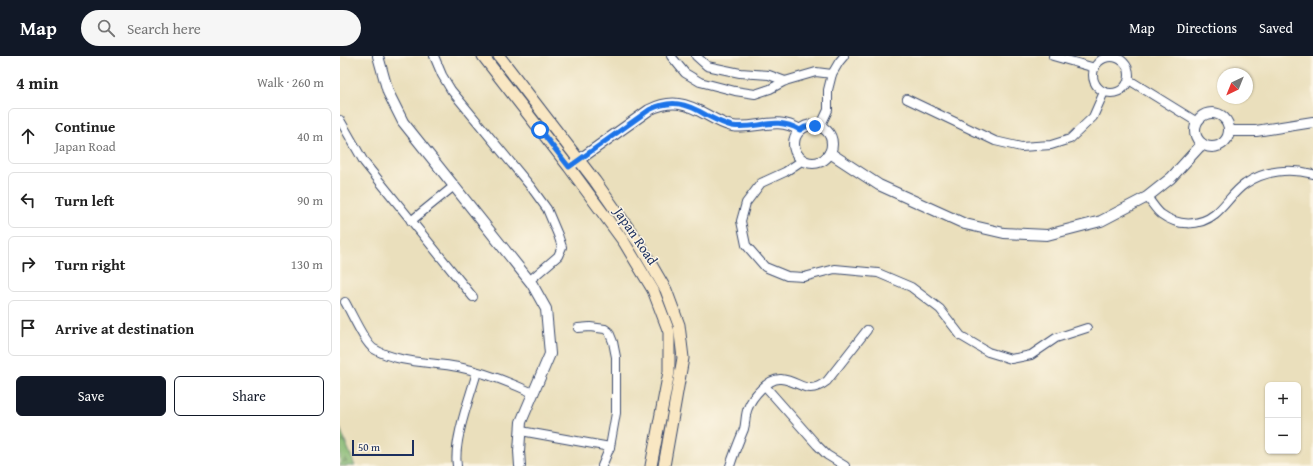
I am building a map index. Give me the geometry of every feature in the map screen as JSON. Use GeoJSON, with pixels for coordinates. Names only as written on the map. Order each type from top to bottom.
{"type":"FeatureCollection","features":[{"type":"Feature","properties":{"kind":"main road","name":"Japan Road"},"geometry":{"type":"LineString","coordinates":[[483,56],[569,167],[624,242],[653,290],[669,332],[669,372],[651,466]]}},
{"type":"Feature","properties":{"kind":"main road","name":"Japan Road"},"geometry":{"type":"LineString","coordinates":[[499,56],[579,160],[638,242],[666,290],[679,324],[683,358],[664,466]]}},
{"type":"Feature","properties":{"kind":"street"},"geometry":{"type":"LineString","coordinates":[[378,56],[388,92],[403,122],[529,281],[546,308],[550,354],[521,422],[520,466]]}},
{"type":"Feature","properties":{"kind":"street"},"geometry":{"type":"LineString","coordinates":[[434,56],[442,75],[451,90],[531,187],[547,209],[558,235],[562,247],[558,256],[529,281]]}},
{"type":"Feature","properties":{"kind":"street"},"geometry":{"type":"LineString","coordinates":[[671,56],[685,73],[700,82],[735,91],[755,94],[770,89],[785,81],[816,72],[832,74]]}},
{"type":"Feature","properties":{"kind":"street"},"geometry":{"type":"LineString","coordinates":[[696,56],[707,66],[740,73],[769,76],[785,81]]}},
{"type":"Feature","properties":{"kind":"street"},"geometry":{"type":"LineString","coordinates":[[820,127],[828,110],[828,90],[832,74],[844,56]]}},
{"type":"Feature","properties":{"kind":"street"},"geometry":{"type":"LineString","coordinates":[[1053,56],[1095,68]]}},
{"type":"Feature","properties":{"kind":"street"},"geometry":{"type":"LineString","coordinates":[[1114,57],[1120,59],[1124,63],[1129,74],[1129,80],[1126,86],[1116,92],[1104,92],[1100,89],[1094,79],[1095,68],[1102,60],[1114,57]]}},
{"type":"Feature","properties":{"kind":"street"},"geometry":{"type":"LineString","coordinates":[[1129,80],[1197,122]]}},
{"type":"Feature","properties":{"kind":"street"},"geometry":{"type":"LineString","coordinates":[[907,98],[995,141],[1021,147],[1052,145],[1070,139],[1093,117],[1104,92]]}},
{"type":"Feature","properties":{"kind":"street"},"geometry":{"type":"LineString","coordinates":[[569,167],[649,110],[660,105],[673,103],[684,104],[717,121],[732,126],[772,122],[787,124],[800,130]]}},
{"type":"Feature","properties":{"kind":"street"},"geometry":{"type":"LineString","coordinates":[[1216,114],[1221,116],[1226,120],[1229,131],[1224,142],[1214,147],[1208,147],[1202,144],[1196,137],[1195,132],[1197,122],[1205,115],[1216,114]]}},
{"type":"Feature","properties":{"kind":"street"},"geometry":{"type":"LineString","coordinates":[[340,120],[364,162],[472,297]]}},
{"type":"Feature","properties":{"kind":"street"},"geometry":{"type":"LineString","coordinates":[[1229,131],[1256,131],[1313,122]]}},
{"type":"Feature","properties":{"kind":"street"},"geometry":{"type":"LineString","coordinates":[[810,126],[820,127],[826,130],[832,141],[830,153],[821,161],[809,163],[803,160],[796,152],[794,146],[794,140],[800,130],[810,126]]}},
{"type":"Feature","properties":{"kind":"street"},"geometry":{"type":"LineString","coordinates":[[830,153],[879,185],[965,224],[1004,233],[1047,235],[1101,221],[1148,198],[1171,178],[1202,144]]}},
{"type":"Feature","properties":{"kind":"street"},"geometry":{"type":"LineString","coordinates":[[803,160],[785,172],[761,183],[746,203],[741,221],[746,245],[764,267],[787,276],[804,277],[835,269],[878,273],[911,287],[940,308],[961,336],[988,352],[1011,359],[1031,355],[1056,338],[1087,328]]}},
{"type":"Feature","properties":{"kind":"street"},"geometry":{"type":"LineString","coordinates":[[1148,198],[1160,213],[1172,221],[1182,224],[1196,223],[1206,220],[1215,214],[1234,193],[1246,183],[1262,175],[1290,170],[1313,174]]}},
{"type":"Feature","properties":{"kind":"street"},"geometry":{"type":"LineString","coordinates":[[411,221],[454,186]]}},
{"type":"Feature","properties":{"kind":"street"},"geometry":{"type":"LineString","coordinates":[[345,302],[373,348],[400,358],[458,367],[502,379],[533,393]]}},
{"type":"Feature","properties":{"kind":"street"},"geometry":{"type":"LineString","coordinates":[[578,328],[590,327],[605,329],[609,332],[616,357],[616,413],[610,448],[602,466]]}},
{"type":"Feature","properties":{"kind":"street"},"geometry":{"type":"LineString","coordinates":[[730,466],[744,427],[750,403],[765,386],[772,381],[782,379],[810,388],[815,388],[822,385],[827,381],[867,330]]}},
{"type":"Feature","properties":{"kind":"street"},"geometry":{"type":"LineString","coordinates":[[457,466],[456,454],[460,432],[477,372]]}},
{"type":"Feature","properties":{"kind":"street"},"geometry":{"type":"LineString","coordinates":[[765,386],[817,445],[827,455],[845,466]]}},
{"type":"Feature","properties":{"kind":"street"},"geometry":{"type":"LineString","coordinates":[[521,431],[610,448]]}},
{"type":"Feature","properties":{"kind":"green space"},"geometry":{"type":"Polygon","coordinates":[[[340,428],[355,466],[340,466],[340,428]]]}},
{"type":"Feature","properties":{"kind":"route"},"geometry":{"type":"LineString","coordinates":[[540,130],[569,167],[649,110],[660,105],[673,103],[684,104],[717,121],[732,126],[772,122],[787,124],[800,130],[805,127],[815,126]]}}]}
